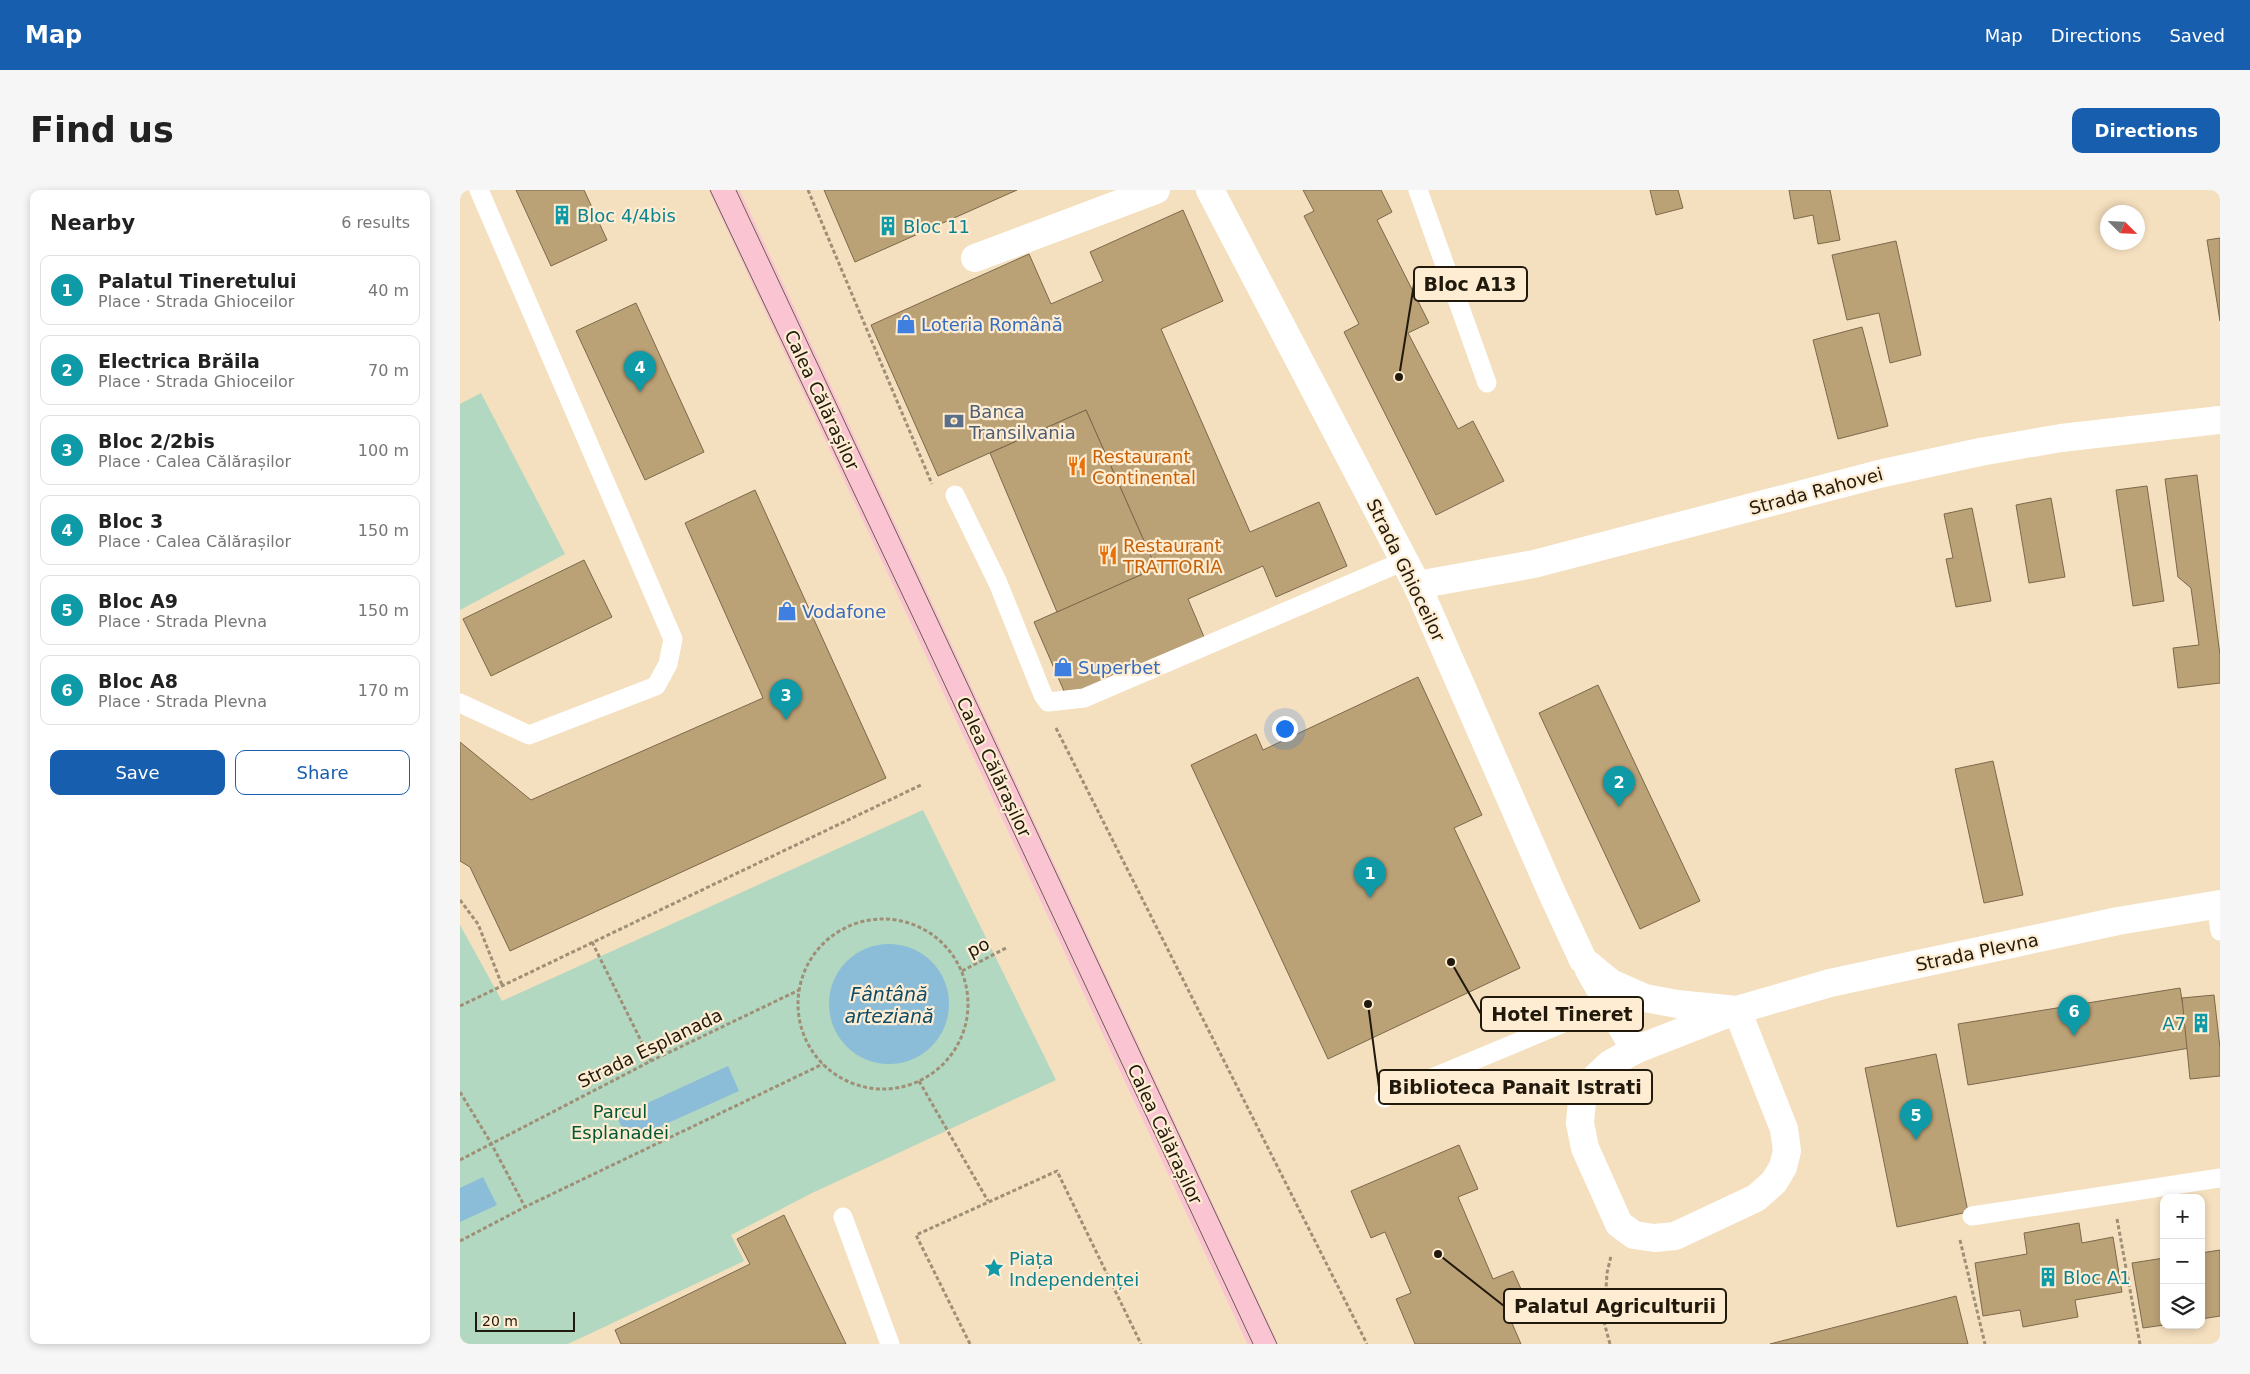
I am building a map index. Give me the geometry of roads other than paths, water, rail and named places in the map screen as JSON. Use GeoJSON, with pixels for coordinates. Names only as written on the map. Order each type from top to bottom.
{"type":"FeatureCollection","features":[{"type":"Feature","properties":{"kind":"main road","name":"Calea Călărașilor"},"geometry":{"type":"LineString","coordinates":[[724,190],[1263,1344]]}},
{"type":"Feature","properties":{"kind":"street"},"geometry":{"type":"LineString","coordinates":[[975,258],[1156,190]]}},
{"type":"Feature","properties":{"kind":"street","name":"Strada Ghioceilor"},"geometry":{"type":"LineString","coordinates":[[1210,190],[1417,585],[1583,960],[1635,1050]]}},
{"type":"Feature","properties":{"kind":"street","name":"Strada Rahovei"},"geometry":{"type":"LineString","coordinates":[[1417,585],[1534,564],[1879,474],[1980,452],[2061,438],[2220,420]]}},
{"type":"Feature","properties":{"kind":"street","name":"Strada Plevna"},"geometry":{"type":"LineString","coordinates":[[1737,1010],[1784,1129],[1787,1151],[1783,1167],[1774,1182],[1756,1198],[1675,1236],[1654,1238],[1634,1235],[1619,1224],[1585,1148],[1580,1123],[1582,1100],[1594,1080],[1610,1064],[1635,1050],[1737,1010],[1840,981],[2118,921],[2219,913]]}},
{"type":"Feature","properties":{"kind":"street","name":"Strada Ghioceilor"},"geometry":{"type":"LineString","coordinates":[[1583,960],[1611,983],[1645,998],[1677,1004],[1737,1010]]}},
{"type":"Feature","properties":{"kind":"lane"},"geometry":{"type":"LineString","coordinates":[[460,703],[529,736],[656,686],[668,664],[673,639],[479,190]]}},
{"type":"Feature","properties":{"kind":"lane"},"geometry":{"type":"LineString","coordinates":[[1418,190],[1487,383]]}},
{"type":"Feature","properties":{"kind":"lane"},"geometry":{"type":"LineString","coordinates":[[956,495],[998,584],[1043,695],[1048,702],[1084,698],[1404,561]]}},
{"type":"Feature","properties":{"kind":"lane"},"geometry":{"type":"LineString","coordinates":[[1384,1098],[1609,1004]]}},
{"type":"Feature","properties":{"kind":"lane"},"geometry":{"type":"LineString","coordinates":[[1972,1216],[2220,1178]]}},
{"type":"Feature","properties":{"kind":"lane"},"geometry":{"type":"LineString","coordinates":[[843,1217],[890,1344]]}},
{"type":"Feature","properties":{"kind":"water","name":"Fântână arteziană"},"geometry":{"type":"Polygon","coordinates":[[[889,944],[912,948],[932,961],[945,981],[949,1004],[945,1027],[932,1047],[912,1060],[889,1064],[866,1060],[846,1047],[833,1027],[829,1004],[833,981],[846,961],[866,948],[889,944]]]}},
{"type":"Feature","properties":{"kind":"water"},"geometry":{"type":"Polygon","coordinates":[[[728,1066],[739,1091],[628,1141],[617,1117],[728,1066]]]}},
{"type":"Feature","properties":{"kind":"water"},"geometry":{"type":"Polygon","coordinates":[[[483,1177],[497,1205],[460,1222],[460,1188],[483,1177]]]}},
{"type":"Feature","properties":{"kind":"tram line"},"geometry":{"type":"LineString","coordinates":[[710,190],[920,632],[1253,1344]]}},
{"type":"Feature","properties":{"kind":"tram line"},"geometry":{"type":"LineString","coordinates":[[736,190],[1277,1344]]}},
{"type":"Feature","properties":{"kind":"place","name":"Bloc 4/4bis"},"geometry":{"type":"Point","coordinates":[562,215]}},
{"type":"Feature","properties":{"kind":"place","name":"Bloc 11"},"geometry":{"type":"Point","coordinates":[888,226]}},
{"type":"Feature","properties":{"kind":"place","name":"Loteria Română"},"geometry":{"type":"Point","coordinates":[906,324]}},
{"type":"Feature","properties":{"kind":"place","name":"Bloc A13"},"geometry":{"type":"Point","coordinates":[1399,377]}},
{"type":"Feature","properties":{"kind":"place","name":"Bloc 3"},"geometry":{"type":"Point","coordinates":[640,392]}},
{"type":"Feature","properties":{"kind":"place","name":"Banca Transilvania"},"geometry":{"type":"Point","coordinates":[954,421]}},
{"type":"Feature","properties":{"kind":"place","name":"Restaurant Continental"},"geometry":{"type":"Point","coordinates":[1077,466]}},
{"type":"Feature","properties":{"kind":"place","name":"Restaurant TRATTORIA"},"geometry":{"type":"Point","coordinates":[1108,555]}},
{"type":"Feature","properties":{"kind":"place","name":"Vodafone"},"geometry":{"type":"Point","coordinates":[787,611]}},
{"type":"Feature","properties":{"kind":"place","name":"Superbet"},"geometry":{"type":"Point","coordinates":[1063,667]}},
{"type":"Feature","properties":{"kind":"place","name":"Bloc 2/2bis"},"geometry":{"type":"Point","coordinates":[786,720]}},
{"type":"Feature","properties":{"kind":"place","name":"Electrica Brăila"},"geometry":{"type":"Point","coordinates":[1619,807]}},
{"type":"Feature","properties":{"kind":"place","name":"Palatul Tineretului"},"geometry":{"type":"Point","coordinates":[1370,898]}},
{"type":"Feature","properties":{"kind":"place","name":"Hotel Tineret"},"geometry":{"type":"Point","coordinates":[1451,962]}},
{"type":"Feature","properties":{"kind":"place","name":"Biblioteca Panait Istrati"},"geometry":{"type":"Point","coordinates":[1368,1004]}},
{"type":"Feature","properties":{"kind":"place","name":"A7"},"geometry":{"type":"Point","coordinates":[2201,1023]}},
{"type":"Feature","properties":{"kind":"place","name":"Bloc A8"},"geometry":{"type":"Point","coordinates":[2074,1036]}},
{"type":"Feature","properties":{"kind":"place","name":"Bloc A9"},"geometry":{"type":"Point","coordinates":[1916,1140]}},
{"type":"Feature","properties":{"kind":"place","name":"Palatul Agriculturii"},"geometry":{"type":"Point","coordinates":[1438,1254]}},
{"type":"Feature","properties":{"kind":"place","name":"Piața Independenței"},"geometry":{"type":"Point","coordinates":[994,1268]}},
{"type":"Feature","properties":{"kind":"place","name":"Bloc A1"},"geometry":{"type":"Point","coordinates":[2048,1277]}},
{"type":"Feature","properties":{"kind":"park label","name":"Parcul Esplanadei"},"geometry":{"type":"Point","coordinates":[620,1121]}}]}
